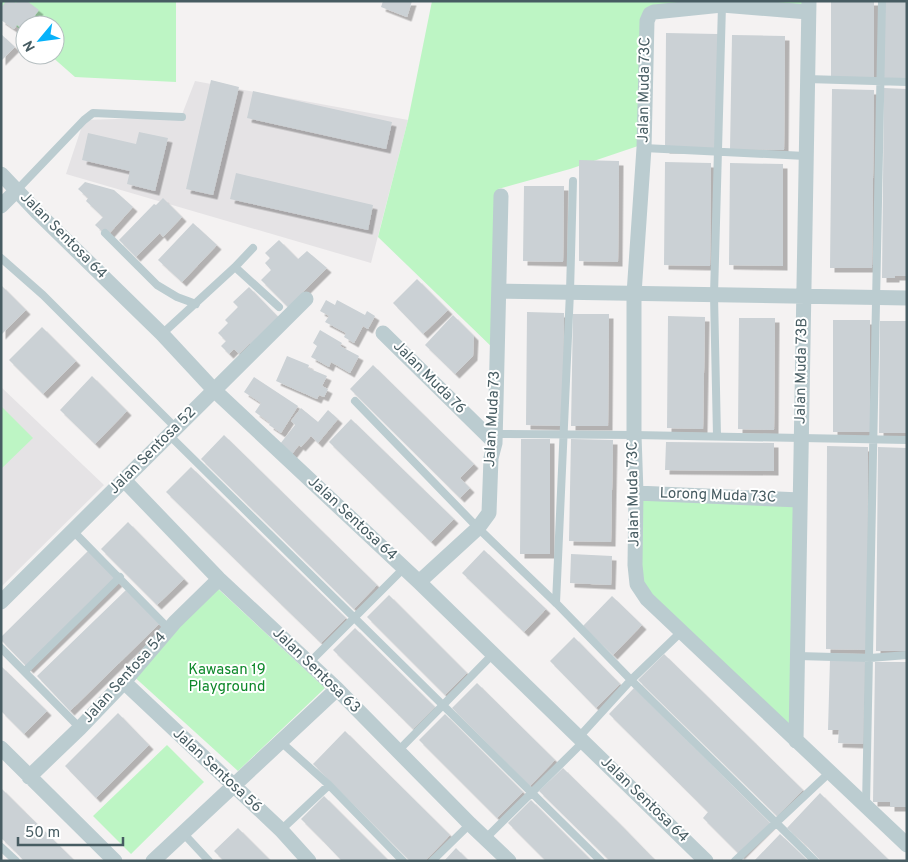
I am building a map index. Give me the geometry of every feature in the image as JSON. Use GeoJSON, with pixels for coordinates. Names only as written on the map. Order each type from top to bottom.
{"type":"FeatureCollection","features":[{"type":"Feature","properties":{"kind":"street"},"geometry":{"type":"LineString","coordinates":[[722,5],[808,6]]}},
{"type":"Feature","properties":{"kind":"street","name":"Jalan Muda 73C"},"geometry":{"type":"LineString","coordinates":[[722,5],[654,12],[648,17],[646,29],[644,148],[634,294],[635,565],[637,584],[647,599],[681,632],[907,846]]}},
{"type":"Feature","properties":{"kind":"street","name":"Jalan Muda 73B"},"geometry":{"type":"LineString","coordinates":[[796,741],[808,6]]}},
{"type":"Feature","properties":{"kind":"street","name":"Jalan Sentosa 64"},"geometry":{"type":"LineString","coordinates":[[1,174],[38,213],[162,334],[214,390],[419,582],[706,861]]}},
{"type":"Feature","properties":{"kind":"street"},"geometry":{"type":"LineString","coordinates":[[1,206],[17,190]]}},
{"type":"Feature","properties":{"kind":"street","name":"Jalan Muda 73"},"geometry":{"type":"LineString","coordinates":[[419,582],[478,528],[489,513],[491,458],[495,439],[501,196]]}},
{"type":"Feature","properties":{"kind":"street"},"geometry":{"type":"LineString","coordinates":[[500,291],[907,298]]}},
{"type":"Feature","properties":{"kind":"street","name":"Jalan Sentosa 52"},"geometry":{"type":"LineString","coordinates":[[1,602],[306,299]]}},
{"type":"Feature","properties":{"kind":"street","name":"Jalan Muda 76"},"geometry":{"type":"LineString","coordinates":[[383,333],[495,439]]}},
{"type":"Feature","properties":{"kind":"street","name":"Jalan Sentosa 63"},"geometry":{"type":"LineString","coordinates":[[124,480],[219,579],[337,690],[509,861]]}},
{"type":"Feature","properties":{"kind":"street","name":"Lorong Muda 73C"},"geometry":{"type":"LineString","coordinates":[[636,493],[800,500]]}},
{"type":"Feature","properties":{"kind":"street","name":"Jalan Sentosa 54"},"geometry":{"type":"LineString","coordinates":[[30,777],[124,682],[169,629],[219,579]]}},
{"type":"Feature","properties":{"kind":"street","name":"Jalan Sentosa 56"},"geometry":{"type":"LineString","coordinates":[[124,682],[281,830],[309,861]]}},
{"type":"Feature","properties":{"kind":"street"},"geometry":{"type":"LineString","coordinates":[[153,861],[337,690]]}},
{"type":"Feature","properties":{"kind":"street"},"geometry":{"type":"LineString","coordinates":[[4,755],[30,777],[110,859]]}},
{"type":"Feature","properties":{"kind":"lane"},"geometry":{"type":"LineString","coordinates":[[866,808],[882,1]]}},
{"type":"Feature","properties":{"kind":"lane"},"geometry":{"type":"LineString","coordinates":[[717,436],[714,295],[722,5]]}},
{"type":"Feature","properties":{"kind":"lane"},"geometry":{"type":"LineString","coordinates":[[807,79],[907,82]]}},
{"type":"Feature","properties":{"kind":"lane"},"geometry":{"type":"LineString","coordinates":[[17,190],[93,113],[182,117]]}},
{"type":"Feature","properties":{"kind":"lane"},"geometry":{"type":"LineString","coordinates":[[644,148],[805,156]]}},
{"type":"Feature","properties":{"kind":"lane"},"geometry":{"type":"LineString","coordinates":[[556,603],[573,181]]}},
{"type":"Feature","properties":{"kind":"lane"},"geometry":{"type":"LineString","coordinates":[[105,233],[157,285],[177,297],[196,304]]}},
{"type":"Feature","properties":{"kind":"lane"},"geometry":{"type":"LineString","coordinates":[[162,334],[196,304],[253,248]]}},
{"type":"Feature","properties":{"kind":"lane"},"geometry":{"type":"LineString","coordinates":[[1,258],[43,295],[172,432],[354,618],[601,861]]}},
{"type":"Feature","properties":{"kind":"lane"},"geometry":{"type":"LineString","coordinates":[[235,267],[280,307]]}},
{"type":"Feature","properties":{"kind":"lane"},"geometry":{"type":"LineString","coordinates":[[354,401],[478,528],[815,861]]}},
{"type":"Feature","properties":{"kind":"lane"},"geometry":{"type":"LineString","coordinates":[[495,439],[563,435],[634,435],[907,440]]}},
{"type":"Feature","properties":{"kind":"lane"},"geometry":{"type":"LineString","coordinates":[[73,531],[169,629]]}},
{"type":"Feature","properties":{"kind":"lane"},"geometry":{"type":"LineString","coordinates":[[309,663],[404,568]]}},
{"type":"Feature","properties":{"kind":"lane"},"geometry":{"type":"LineString","coordinates":[[25,671],[120,577]]}},
{"type":"Feature","properties":{"kind":"lane"},"geometry":{"type":"LineString","coordinates":[[486,838],[532,794],[631,680],[681,632]]}},
{"type":"Feature","properties":{"kind":"lane"},"geometry":{"type":"LineString","coordinates":[[1,648],[80,728]]}},
{"type":"Feature","properties":{"kind":"lane"},"geometry":{"type":"LineString","coordinates":[[398,752],[493,654]]}},
{"type":"Feature","properties":{"kind":"lane"},"geometry":{"type":"LineString","coordinates":[[798,656],[870,658],[907,656]]}},
{"type":"Feature","properties":{"kind":"lane"},"geometry":{"type":"LineString","coordinates":[[281,742],[329,785],[403,861]]}},
{"type":"Feature","properties":{"kind":"lane"},"geometry":{"type":"LineString","coordinates":[[735,861],[829,773]]}},
{"type":"Feature","properties":{"kind":"lane"},"geometry":{"type":"LineString","coordinates":[[281,830],[329,785]]}},
{"type":"Feature","properties":{"kind":"lane"},"geometry":{"type":"LineString","coordinates":[[432,861],[470,824]]}},
{"type":"Feature","properties":{"kind":"lane"},"geometry":{"type":"LineString","coordinates":[[182,833],[209,861]]}},
{"type":"Feature","properties":{"kind":"lane"},"geometry":{"type":"LineString","coordinates":[[1,847],[16,861]]}},
{"type":"Feature","properties":{"kind":"shaded area"},"geometry":{"type":"Polygon","coordinates":[[[195,81],[408,120],[371,263],[66,174],[84,120],[181,117],[195,81]]]}},
{"type":"Feature","properties":{"kind":"shaded area"},"geometry":{"type":"Polygon","coordinates":[[[1,387],[104,485],[1,587],[1,387]]]}},
{"type":"Feature","properties":{"kind":"green space"},"geometry":{"type":"Polygon","coordinates":[[[1,1],[176,1],[176,82],[75,77],[61,65],[65,65],[65,15],[15,15],[15,25],[1,13],[1,1]]]}},
{"type":"Feature","properties":{"kind":"green space"},"geometry":{"type":"Polygon","coordinates":[[[432,1],[804,1],[804,4],[655,9],[638,146],[570,169],[498,189],[496,351],[378,237],[408,120],[432,1]]]}},
{"type":"Feature","properties":{"kind":"green space"},"geometry":{"type":"Polygon","coordinates":[[[1,406],[33,438],[1,469],[1,406]]]}},
{"type":"Feature","properties":{"kind":"green space"},"geometry":{"type":"Polygon","coordinates":[[[636,493],[800,500],[796,741],[637,584],[636,493]]]}},
{"type":"Feature","properties":{"kind":"green space","name":"Kawasan 19 Playground"},"geometry":{"type":"Polygon","coordinates":[[[215,586],[325,688],[238,771],[130,673],[215,586]]]}},
{"type":"Feature","properties":{"kind":"green space"},"geometry":{"type":"Polygon","coordinates":[[[167,745],[204,782],[131,854],[93,816],[167,745]]]}},
{"type":"Feature","properties":{"kind":"building"},"geometry":{"type":"Polygon","coordinates":[[[6,1],[16,3],[17,1],[27,1],[39,10],[35,15],[15,15],[14,29],[1,20],[1,8],[6,1]]]}},
{"type":"Feature","properties":{"kind":"building"},"geometry":{"type":"Polygon","coordinates":[[[383,1],[412,1],[407,17],[381,7],[383,1]]]}},
{"type":"Feature","properties":{"kind":"building"},"geometry":{"type":"Polygon","coordinates":[[[831,1],[874,1],[874,78],[831,78],[831,1]]]}},
{"type":"Feature","properties":{"kind":"building"},"geometry":{"type":"Polygon","coordinates":[[[884,1],[907,1],[907,78],[883,78],[884,1]]]}},
{"type":"Feature","properties":{"kind":"building"},"geometry":{"type":"Polygon","coordinates":[[[666,33],[718,34],[716,149],[665,149],[666,33]]]}},
{"type":"Feature","properties":{"kind":"building"},"geometry":{"type":"Polygon","coordinates":[[[1,34],[15,47],[1,61],[1,34]]]}},
{"type":"Feature","properties":{"kind":"building"},"geometry":{"type":"Polygon","coordinates":[[[732,35],[785,36],[784,150],[730,149],[732,35]]]}},
{"type":"Feature","properties":{"kind":"building"},"geometry":{"type":"Polygon","coordinates":[[[211,80],[239,87],[213,195],[186,189],[211,80]]]}},
{"type":"Feature","properties":{"kind":"building"},"geometry":{"type":"Polygon","coordinates":[[[884,88],[907,89],[907,276],[895,276],[895,278],[882,278],[884,88]]]}},
{"type":"Feature","properties":{"kind":"building"},"geometry":{"type":"Polygon","coordinates":[[[832,89],[874,90],[872,268],[830,268],[832,89]]]}},
{"type":"Feature","properties":{"kind":"building"},"geometry":{"type":"Polygon","coordinates":[[[253,91],[392,122],[386,149],[247,118],[253,91]]]}},
{"type":"Feature","properties":{"kind":"building"},"geometry":{"type":"Polygon","coordinates":[[[139,132],[168,138],[155,191],[127,184],[130,171],[82,160],[88,133],[136,144],[139,132]]]}},
{"type":"Feature","properties":{"kind":"building"},"geometry":{"type":"Polygon","coordinates":[[[579,160],[619,161],[618,262],[579,261],[579,160]]]}},
{"type":"Feature","properties":{"kind":"building"},"geometry":{"type":"Polygon","coordinates":[[[665,162],[711,163],[710,266],[664,265],[665,162]]]}},
{"type":"Feature","properties":{"kind":"building"},"geometry":{"type":"Polygon","coordinates":[[[730,163],[783,164],[783,266],[729,265],[730,163]]]}},
{"type":"Feature","properties":{"kind":"building"},"geometry":{"type":"Polygon","coordinates":[[[236,173],[373,205],[368,230],[230,199],[236,173]]]}},
{"type":"Feature","properties":{"kind":"building"},"geometry":{"type":"Polygon","coordinates":[[[85,182],[114,190],[133,207],[107,236],[95,225],[103,217],[86,201],[88,198],[78,189],[85,182]]]}},
{"type":"Feature","properties":{"kind":"building"},"geometry":{"type":"Polygon","coordinates":[[[524,186],[564,186],[563,262],[523,261],[524,186]]]}},
{"type":"Feature","properties":{"kind":"building"},"geometry":{"type":"Polygon","coordinates":[[[163,198],[182,217],[163,237],[160,233],[136,257],[119,240],[154,204],[156,205],[163,198]]]}},
{"type":"Feature","properties":{"kind":"building"},"geometry":{"type":"Polygon","coordinates":[[[193,223],[217,245],[182,282],[158,260],[193,223]]]}},
{"type":"Feature","properties":{"kind":"building"},"geometry":{"type":"Polygon","coordinates":[[[279,240],[298,259],[307,251],[327,268],[288,307],[261,280],[271,270],[265,263],[270,258],[265,253],[279,240]]]}},
{"type":"Feature","properties":{"kind":"building"},"geometry":{"type":"Polygon","coordinates":[[[417,279],[448,310],[423,334],[393,303],[417,279]]]}},
{"type":"Feature","properties":{"kind":"building"},"geometry":{"type":"Polygon","coordinates":[[[1,285],[26,310],[1,335],[1,285]]]}},
{"type":"Feature","properties":{"kind":"building"},"geometry":{"type":"Polygon","coordinates":[[[249,287],[282,321],[254,348],[250,343],[239,354],[234,349],[229,354],[221,346],[226,341],[218,333],[228,323],[225,320],[238,307],[233,302],[249,287]]]}},
{"type":"Feature","properties":{"kind":"building"},"geometry":{"type":"Polygon","coordinates":[[[326,300],[335,305],[337,300],[365,315],[367,311],[375,316],[368,329],[363,326],[354,343],[344,337],[346,333],[325,322],[329,316],[320,311],[326,300]]]}},
{"type":"Feature","properties":{"kind":"building"},"geometry":{"type":"Polygon","coordinates":[[[527,312],[564,313],[562,426],[526,425],[527,312]]]}},
{"type":"Feature","properties":{"kind":"building"},"geometry":{"type":"Polygon","coordinates":[[[573,314],[609,314],[608,426],[571,426],[573,314]]]}},
{"type":"Feature","properties":{"kind":"building"},"geometry":{"type":"Polygon","coordinates":[[[453,315],[474,336],[473,356],[455,374],[425,345],[453,315]]]}},
{"type":"Feature","properties":{"kind":"building"},"geometry":{"type":"Polygon","coordinates":[[[668,316],[705,317],[703,429],[667,428],[668,316]]]}},
{"type":"Feature","properties":{"kind":"building"},"geometry":{"type":"Polygon","coordinates":[[[739,318],[775,318],[774,430],[738,429],[739,318]]]}},
{"type":"Feature","properties":{"kind":"building"},"geometry":{"type":"Polygon","coordinates":[[[833,320],[870,320],[870,432],[833,432],[833,320]]]}},
{"type":"Feature","properties":{"kind":"building"},"geometry":{"type":"Polygon","coordinates":[[[880,321],[907,321],[907,433],[879,433],[880,321]]]}},
{"type":"Feature","properties":{"kind":"building"},"geometry":{"type":"Polygon","coordinates":[[[42,327],[76,361],[43,394],[9,360],[42,327]]]}},
{"type":"Feature","properties":{"kind":"building"},"geometry":{"type":"Polygon","coordinates":[[[320,330],[342,343],[340,346],[359,356],[350,373],[331,362],[329,367],[311,357],[317,346],[313,343],[320,330]]]}},
{"type":"Feature","properties":{"kind":"building"},"geometry":{"type":"Polygon","coordinates":[[[287,356],[309,365],[308,368],[327,376],[322,386],[328,389],[324,397],[319,395],[317,399],[276,381],[287,356]]]}},
{"type":"Feature","properties":{"kind":"building"},"geometry":{"type":"Polygon","coordinates":[[[373,365],[474,464],[460,478],[470,488],[460,498],[350,389],[373,365]]]}},
{"type":"Feature","properties":{"kind":"building"},"geometry":{"type":"Polygon","coordinates":[[[92,376],[127,411],[95,444],[60,410],[92,376]]]}},
{"type":"Feature","properties":{"kind":"building"},"geometry":{"type":"Polygon","coordinates":[[[254,377],[298,406],[281,433],[255,412],[261,403],[244,392],[254,377]]]}},
{"type":"Feature","properties":{"kind":"building"},"geometry":{"type":"Polygon","coordinates":[[[301,408],[318,422],[328,410],[338,419],[318,443],[311,436],[301,447],[299,445],[292,454],[280,444],[295,425],[291,421],[301,408]]]}},
{"type":"Feature","properties":{"kind":"building"},"geometry":{"type":"Polygon","coordinates":[[[351,419],[454,519],[431,542],[329,442],[351,419]]]}},
{"type":"Feature","properties":{"kind":"building"},"geometry":{"type":"Polygon","coordinates":[[[224,435],[377,585],[354,609],[201,459],[224,435]]]}},
{"type":"Feature","properties":{"kind":"building"},"geometry":{"type":"Polygon","coordinates":[[[521,439],[550,439],[550,554],[520,554],[521,439]]]}},
{"type":"Feature","properties":{"kind":"building"},"geometry":{"type":"Polygon","coordinates":[[[571,439],[613,440],[611,542],[569,541],[571,439]]]}},
{"type":"Feature","properties":{"kind":"building"},"geometry":{"type":"Polygon","coordinates":[[[666,442],[774,443],[774,471],[665,470],[666,442]]]}},
{"type":"Feature","properties":{"kind":"building"},"geometry":{"type":"Polygon","coordinates":[[[827,446],[868,447],[867,650],[826,649],[827,446]]]}},
{"type":"Feature","properties":{"kind":"building"},"geometry":{"type":"Polygon","coordinates":[[[878,447],[907,448],[907,651],[876,651],[878,447]]]}},
{"type":"Feature","properties":{"kind":"building"},"geometry":{"type":"Polygon","coordinates":[[[191,467],[346,618],[321,643],[166,492],[191,467]]]}},
{"type":"Feature","properties":{"kind":"building"},"geometry":{"type":"Polygon","coordinates":[[[128,522],[184,579],[157,605],[101,549],[128,522]]]}},
{"type":"Feature","properties":{"kind":"building"},"geometry":{"type":"Polygon","coordinates":[[[484,550],[546,609],[524,632],[462,573],[484,550]]]}},
{"type":"Feature","properties":{"kind":"building"},"geometry":{"type":"Polygon","coordinates":[[[88,551],[118,582],[29,669],[1,640],[1,637],[88,551]]]}},
{"type":"Feature","properties":{"kind":"building"},"geometry":{"type":"Polygon","coordinates":[[[571,554],[612,556],[611,585],[570,583],[571,554]]]}},
{"type":"Feature","properties":{"kind":"building"},"geometry":{"type":"Polygon","coordinates":[[[126,590],[159,624],[70,711],[37,676],[126,590]]]}},
{"type":"Feature","properties":{"kind":"building"},"geometry":{"type":"Polygon","coordinates":[[[389,595],[467,673],[445,695],[367,617],[389,595]]]}},
{"type":"Feature","properties":{"kind":"building"},"geometry":{"type":"Polygon","coordinates":[[[612,596],[642,625],[613,655],[583,626],[612,596]]]}},
{"type":"Feature","properties":{"kind":"building"},"geometry":{"type":"Polygon","coordinates":[[[355,628],[435,707],[413,729],[333,650],[355,628]]]}},
{"type":"Feature","properties":{"kind":"building"},"geometry":{"type":"Polygon","coordinates":[[[574,637],[620,684],[596,708],[550,661],[574,637]]]}},
{"type":"Feature","properties":{"kind":"building"},"geometry":{"type":"Polygon","coordinates":[[[664,654],[803,790],[777,816],[638,680],[664,654]]]}},
{"type":"Feature","properties":{"kind":"building"},"geometry":{"type":"Polygon","coordinates":[[[830,659],[865,660],[863,744],[838,743],[839,730],[828,730],[830,659]]]}},
{"type":"Feature","properties":{"kind":"building"},"geometry":{"type":"Polygon","coordinates":[[[875,662],[907,662],[907,807],[890,807],[890,802],[873,802],[875,662]]]}},
{"type":"Feature","properties":{"kind":"building"},"geometry":{"type":"Polygon","coordinates":[[[1,666],[47,711],[24,734],[1,711],[1,666]]]}},
{"type":"Feature","properties":{"kind":"building"},"geometry":{"type":"Polygon","coordinates":[[[477,683],[555,760],[530,786],[452,708],[477,683]]]}},
{"type":"Feature","properties":{"kind":"building"},"geometry":{"type":"Polygon","coordinates":[[[634,688],[771,824],[740,855],[703,818],[708,812],[609,714],[634,688]]]}},
{"type":"Feature","properties":{"kind":"building"},"geometry":{"type":"Polygon","coordinates":[[[118,713],[149,745],[96,798],[65,766],[118,713]]]}},
{"type":"Feature","properties":{"kind":"building"},"geometry":{"type":"Polygon","coordinates":[[[445,714],[523,792],[497,818],[419,740],[445,714]]]}},
{"type":"Feature","properties":{"kind":"building"},"geometry":{"type":"Polygon","coordinates":[[[345,731],[450,835],[425,861],[410,861],[313,764],[345,731]]]}},
{"type":"Feature","properties":{"kind":"building"},"geometry":{"type":"Polygon","coordinates":[[[563,768],[656,861],[610,861],[539,791],[563,768]]]}},
{"type":"Feature","properties":{"kind":"building"},"geometry":{"type":"Polygon","coordinates":[[[1,788],[75,861],[24,861],[1,838],[1,788]]]}},
{"type":"Feature","properties":{"kind":"building"},"geometry":{"type":"Polygon","coordinates":[[[820,793],[890,861],[821,861],[787,828],[820,793]]]}},
{"type":"Feature","properties":{"kind":"building"},"geometry":{"type":"Polygon","coordinates":[[[324,796],[389,861],[342,861],[301,819],[324,796]]]}},
{"type":"Feature","properties":{"kind":"building"},"geometry":{"type":"Polygon","coordinates":[[[531,800],[592,861],[546,861],[508,823],[531,800]]]}},
{"type":"Feature","properties":{"kind":"building"},"geometry":{"type":"Polygon","coordinates":[[[238,828],[271,861],[224,861],[214,851],[238,828]]]}},
{"type":"Feature","properties":{"kind":"building"},"geometry":{"type":"Polygon","coordinates":[[[780,834],[799,852],[808,861],[754,861],[780,834]]]}},
{"type":"Feature","properties":{"kind":"building"},"geometry":{"type":"Polygon","coordinates":[[[456,848],[469,861],[444,861],[456,848]]]}}]}
